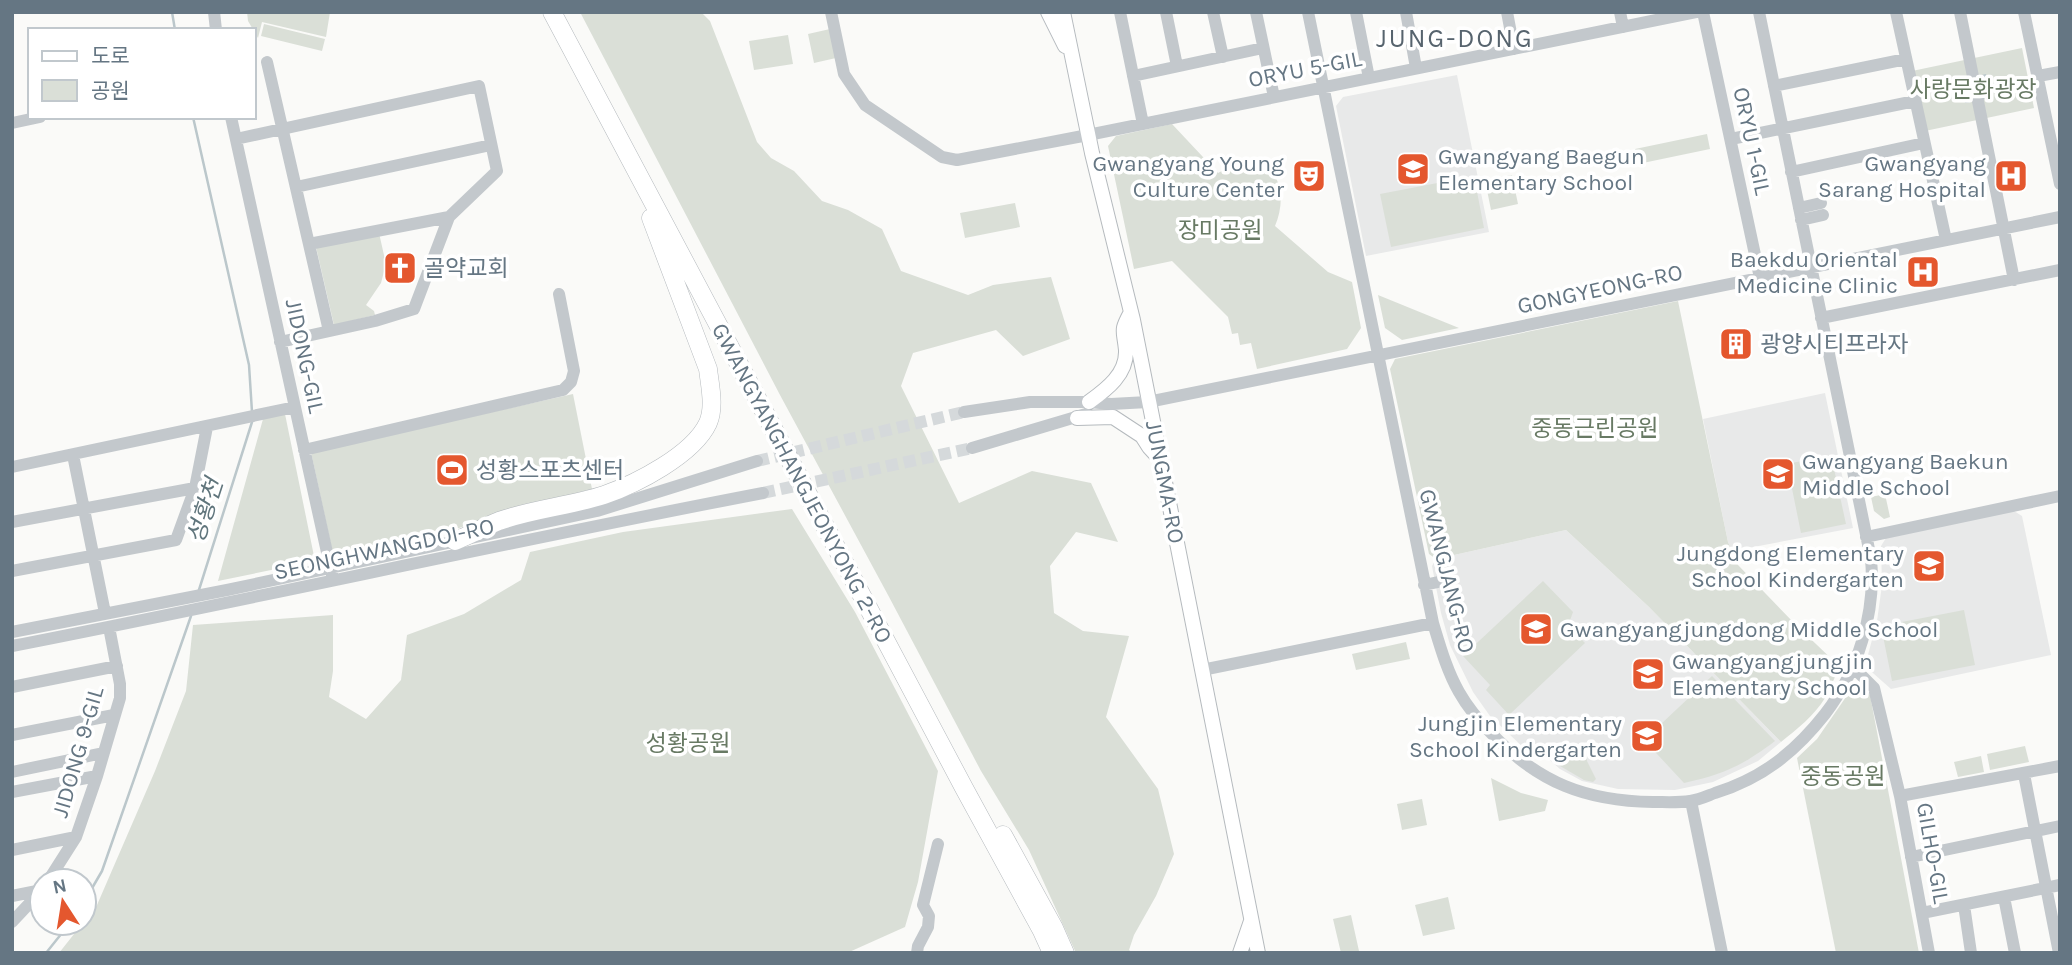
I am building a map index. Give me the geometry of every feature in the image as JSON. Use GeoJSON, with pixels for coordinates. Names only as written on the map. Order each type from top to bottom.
{"type":"FeatureCollection","features":[{"type":"Feature","properties":{"kind":"highway","name":"GWANGYANGHANGJEONYONG 2-RO"},"geometry":{"type":"LineString","coordinates":[[552,12],[1052,953]]}},
{"type":"Feature","properties":{"kind":"highway","name":"GWANGYANGHANGJEONYONG 2-RO"},"geometry":{"type":"LineString","coordinates":[[566,12],[1065,953]]}},
{"type":"Feature","properties":{"kind":"highway"},"geometry":{"type":"LineString","coordinates":[[455,541],[500,521],[604,494],[629,483],[667,464],[690,447],[708,422],[712,396],[708,369],[625,149]]}},
{"type":"Feature","properties":{"kind":"main road"},"geometry":{"type":"LineString","coordinates":[[1048,12],[1074,65]]}},
{"type":"Feature","properties":{"kind":"main road","name":"JUNGMA-RO"},"geometry":{"type":"LineString","coordinates":[[1063,12],[1088,135],[1131,313],[1258,953]]}},
{"type":"Feature","properties":{"kind":"main road"},"geometry":{"type":"LineString","coordinates":[[1089,402],[1119,376],[1126,353],[1123,328],[1131,313]]}},
{"type":"Feature","properties":{"kind":"main road"},"geometry":{"type":"LineString","coordinates":[[1077,418],[1113,417],[1142,436],[1161,460]]}},
{"type":"Feature","properties":{"kind":"main road"},"geometry":{"type":"LineString","coordinates":[[1240,953],[1251,919]]}},
{"type":"Feature","properties":{"kind":"street","name":"ORYU 5-GIL"},"geometry":{"type":"LineString","coordinates":[[831,12],[844,74],[865,105],[942,157],[957,160],[1696,12]]}},
{"type":"Feature","properties":{"kind":"street"},"geometry":{"type":"LineString","coordinates":[[1120,12],[1143,124]]}},
{"type":"Feature","properties":{"kind":"street"},"geometry":{"type":"LineString","coordinates":[[1166,12],[1177,66]]}},
{"type":"Feature","properties":{"kind":"street"},"geometry":{"type":"LineString","coordinates":[[1213,12],[1223,57]]}},
{"type":"Feature","properties":{"kind":"street"},"geometry":{"type":"LineString","coordinates":[[1256,12],[1274,97]]}},
{"type":"Feature","properties":{"kind":"street","name":"GWANGJANG-RO"},"geometry":{"type":"LineString","coordinates":[[1308,12],[1424,585],[1441,650],[1459,692],[1483,725],[1522,763],[1555,782],[1600,798],[1691,802],[1736,786],[1761,773],[1788,755],[1807,737],[1832,705],[1853,667],[1867,622],[1872,587],[1871,559],[1759,12]]}},
{"type":"Feature","properties":{"kind":"street"},"geometry":{"type":"LineString","coordinates":[[1356,12],[1369,78]]}},
{"type":"Feature","properties":{"kind":"street"},"geometry":{"type":"LineString","coordinates":[[1406,12],[1416,68]]}},
{"type":"Feature","properties":{"kind":"street"},"geometry":{"type":"LineString","coordinates":[[1507,12],[1514,49]]}},
{"type":"Feature","properties":{"kind":"street"},"geometry":{"type":"LineString","coordinates":[[1620,12],[1623,27]]}},
{"type":"Feature","properties":{"kind":"street","name":"ORYU 1-GIL"},"geometry":{"type":"LineString","coordinates":[[1703,12],[1760,278]]}},
{"type":"Feature","properties":{"kind":"street"},"geometry":{"type":"LineString","coordinates":[[1896,12],[1946,240]]}},
{"type":"Feature","properties":{"kind":"street"},"geometry":{"type":"LineString","coordinates":[[1960,12],[2014,280]]}},
{"type":"Feature","properties":{"kind":"street"},"geometry":{"type":"LineString","coordinates":[[2024,12],[2060,184]]}},
{"type":"Feature","properties":{"kind":"street"},"geometry":{"type":"LineString","coordinates":[[1133,76],[1263,48]]}},
{"type":"Feature","properties":{"kind":"street"},"geometry":{"type":"LineString","coordinates":[[1774,86],[1906,59]]}},
{"type":"Feature","properties":{"kind":"street","name":"JIDONG-GIL"},"geometry":{"type":"LineString","coordinates":[[267,62],[329,331],[414,309],[449,217]]}},
{"type":"Feature","properties":{"kind":"street"},"geometry":{"type":"LineString","coordinates":[[2038,76],[2060,72]]}},
{"type":"Feature","properties":{"kind":"street"},"geometry":{"type":"LineString","coordinates":[[236,139],[479,86],[497,171],[449,217],[309,244]]}},
{"type":"Feature","properties":{"kind":"street"},"geometry":{"type":"LineString","coordinates":[[1731,139],[1915,101]]}},
{"type":"Feature","properties":{"kind":"street"},"geometry":{"type":"LineString","coordinates":[[12,123],[31,119]]}},
{"type":"Feature","properties":{"kind":"street","name":"JIDONG-GIL"},"geometry":{"type":"LineString","coordinates":[[231,119],[332,582]]}},
{"type":"Feature","properties":{"kind":"street"},"geometry":{"type":"LineString","coordinates":[[1791,172],[1924,143]]}},
{"type":"Feature","properties":{"kind":"street"},"geometry":{"type":"LineString","coordinates":[[296,187],[491,145]]}},
{"type":"Feature","properties":{"kind":"street"},"geometry":{"type":"LineString","coordinates":[[1800,214],[1822,209]]}},
{"type":"Feature","properties":{"kind":"street","name":"GONGYEONG-RO"},"geometry":{"type":"LineString","coordinates":[[1149,402],[2060,216]]}},
{"type":"Feature","properties":{"kind":"street"},"geometry":{"type":"LineString","coordinates":[[1821,318],[2060,270]]}},
{"type":"Feature","properties":{"kind":"street"},"geometry":{"type":"LineString","coordinates":[[304,450],[562,390],[570,382],[574,371],[559,294]]}},
{"type":"Feature","properties":{"kind":"street"},"geometry":{"type":"LineString","coordinates":[[280,342],[329,331]]}},
{"type":"Feature","properties":{"kind":"street"},"geometry":{"type":"LineString","coordinates":[[964,412],[1030,402],[1149,402]]}},
{"type":"Feature","properties":{"kind":"street"},"geometry":{"type":"LineString","coordinates":[[972,448],[1077,418],[1111,404]]}},
{"type":"Feature","properties":{"kind":"street"},"geometry":{"type":"LineString","coordinates":[[12,467],[295,407]]}},
{"type":"Feature","properties":{"kind":"street"},"geometry":{"type":"LineString","coordinates":[[12,570],[176,540],[195,488],[211,426]]}},
{"type":"Feature","properties":{"kind":"street"},"geometry":{"type":"LineString","coordinates":[[73,455],[105,614]]}},
{"type":"Feature","properties":{"kind":"street","name":"SEONGHWANGDOI-RO"},"geometry":{"type":"LineString","coordinates":[[12,632],[227,590],[597,511],[757,461]]}},
{"type":"Feature","properties":{"kind":"street"},"geometry":{"type":"LineString","coordinates":[[12,522],[195,488]]}},
{"type":"Feature","properties":{"kind":"street","name":"SEONGHWANGDOI-RO"},"geometry":{"type":"LineString","coordinates":[[12,646],[763,493]]}},
{"type":"Feature","properties":{"kind":"street"},"geometry":{"type":"LineString","coordinates":[[1866,537],[2060,496]]}},
{"type":"Feature","properties":{"kind":"street"},"geometry":{"type":"LineString","coordinates":[[1424,585],[1443,581]]}},
{"type":"Feature","properties":{"kind":"street"},"geometry":{"type":"LineString","coordinates":[[1202,670],[1433,623]]}},
{"type":"Feature","properties":{"kind":"street","name":"JIDONG 9-GIL"},"geometry":{"type":"LineString","coordinates":[[57,867],[76,837],[120,698],[109,627]]}},
{"type":"Feature","properties":{"kind":"street"},"geometry":{"type":"LineString","coordinates":[[12,687],[117,666]]}},
{"type":"Feature","properties":{"kind":"street"},"geometry":{"type":"LineString","coordinates":[[1853,667],[1874,688],[1900,796]]}},
{"type":"Feature","properties":{"kind":"street"},"geometry":{"type":"LineString","coordinates":[[12,735],[114,715]]}},
{"type":"Feature","properties":{"kind":"street"},"geometry":{"type":"LineString","coordinates":[[12,772],[103,753]]}},
{"type":"Feature","properties":{"kind":"street","name":"GILHO-GIL"},"geometry":{"type":"LineString","coordinates":[[1928,953],[1900,796],[2060,766]]}},
{"type":"Feature","properties":{"kind":"street"},"geometry":{"type":"LineString","coordinates":[[2024,774],[2036,831],[2053,886],[2059,953]]}},
{"type":"Feature","properties":{"kind":"street"},"geometry":{"type":"LineString","coordinates":[[12,792],[97,776]]}},
{"type":"Feature","properties":{"kind":"street"},"geometry":{"type":"LineString","coordinates":[[1691,802],[1722,953]]}},
{"type":"Feature","properties":{"kind":"street"},"geometry":{"type":"LineString","coordinates":[[1911,857],[2060,826]]}},
{"type":"Feature","properties":{"kind":"street"},"geometry":{"type":"LineString","coordinates":[[12,850],[76,837]]}},
{"type":"Feature","properties":{"kind":"street"},"geometry":{"type":"LineString","coordinates":[[917,953],[928,926],[929,916],[923,905],[937,844]]}},
{"type":"Feature","properties":{"kind":"street"},"geometry":{"type":"LineString","coordinates":[[1922,913],[2053,886]]}},
{"type":"Feature","properties":{"kind":"street"},"geometry":{"type":"LineString","coordinates":[[2004,897],[2014,953]]}},
{"type":"Feature","properties":{"kind":"street"},"geometry":{"type":"LineString","coordinates":[[12,922],[28,905]]}},
{"type":"Feature","properties":{"kind":"street"},"geometry":{"type":"LineString","coordinates":[[1964,905],[1971,953]]}},
{"type":"Feature","properties":{"kind":"shaded area"},"geometry":{"type":"Polygon","coordinates":[[[1986,74],[1991,98],[1965,103],[1960,80],[1986,74]]]}},
{"type":"Feature","properties":{"kind":"shaded area","name":"Gwangyang Baegun Elementary School"},"geometry":{"type":"Polygon","coordinates":[[[1457,75],[1489,232],[1366,256],[1336,106],[1343,97],[1457,75]]]}},
{"type":"Feature","properties":{"kind":"shaded area","name":"Gwangyang Baekun Middle School"},"geometry":{"type":"Polygon","coordinates":[[[1825,393],[1853,528],[1732,551],[1703,419],[1825,393]]]}},
{"type":"Feature","properties":{"kind":"shaded area"},"geometry":{"type":"Polygon","coordinates":[[[2014,511],[2022,516],[2051,655],[1891,689],[1865,666],[1877,621],[1882,585],[1881,546],[1886,538],[2014,511]]]}},
{"type":"Feature","properties":{"kind":"shaded area"},"geometry":{"type":"Polygon","coordinates":[[[1566,530],[1649,607],[1781,742],[1758,761],[1713,782],[1675,790],[1618,789],[1582,781],[1560,769],[1545,756],[1527,751],[1490,716],[1473,692],[1450,645],[1432,566],[1436,559],[1566,530]]]}},
{"type":"Feature","properties":{"kind":"green space"},"geometry":{"type":"Polygon","coordinates":[[[247,12],[330,12],[326,37],[262,22],[258,38],[256,28],[252,28],[247,12]]]}},
{"type":"Feature","properties":{"kind":"green space"},"geometry":{"type":"Polygon","coordinates":[[[580,12],[701,12],[710,21],[757,142],[771,158],[794,171],[822,201],[848,210],[882,229],[901,271],[968,295],[993,285],[1051,277],[1070,339],[1023,356],[996,330],[913,353],[901,386],[959,503],[1032,471],[1091,483],[1118,542],[1076,532],[1050,566],[1054,613],[1083,631],[1129,636],[1106,717],[1158,789],[1174,854],[1156,896],[1134,935],[1129,950],[1133,953],[1076,953],[1029,850],[981,771],[580,12]]]}},
{"type":"Feature","properties":{"kind":"green space"},"geometry":{"type":"Polygon","coordinates":[[[264,24],[325,39],[322,51],[261,36],[264,24]]]}},
{"type":"Feature","properties":{"kind":"green space"},"geometry":{"type":"Polygon","coordinates":[[[830,29],[836,58],[814,63],[808,34],[830,29]]]}},
{"type":"Feature","properties":{"kind":"green space"},"geometry":{"type":"Polygon","coordinates":[[[788,35],[793,64],[754,70],[749,41],[788,35]]]}},
{"type":"Feature","properties":{"kind":"green space","name":"사랑문화광장"},"geometry":{"type":"Polygon","coordinates":[[[2022,48],[2034,108],[1925,131],[1912,71],[2022,48]]]}},
{"type":"Feature","properties":{"kind":"green space","name":"장미공원"},"geometry":{"type":"Polygon","coordinates":[[[1172,124],[1218,173],[1243,163],[1256,164],[1273,174],[1278,183],[1281,204],[1275,226],[1328,272],[1352,282],[1361,328],[1347,349],[1257,369],[1251,343],[1240,345],[1238,333],[1232,334],[1228,317],[1172,261],[1134,269],[1108,146],[1116,136],[1172,124]]]}},
{"type":"Feature","properties":{"kind":"green space"},"geometry":{"type":"Polygon","coordinates":[[[1707,134],[1710,149],[1638,164],[1635,149],[1707,134]]]}},
{"type":"Feature","properties":{"kind":"green space"},"geometry":{"type":"Polygon","coordinates":[[[1512,175],[1518,204],[1491,210],[1485,180],[1512,175]]]}},
{"type":"Feature","properties":{"kind":"green space"},"geometry":{"type":"Polygon","coordinates":[[[1474,176],[1484,228],[1391,247],[1380,194],[1474,176]]]}},
{"type":"Feature","properties":{"kind":"green space"},"geometry":{"type":"Polygon","coordinates":[[[1015,203],[1020,227],[965,238],[960,213],[1015,203]]]}},
{"type":"Feature","properties":{"kind":"green space"},"geometry":{"type":"Polygon","coordinates":[[[379,233],[386,264],[381,283],[366,305],[375,315],[334,325],[316,247],[379,233]]]}},
{"type":"Feature","properties":{"kind":"green space"},"geometry":{"type":"Polygon","coordinates":[[[1378,295],[1459,328],[1402,340],[1385,328],[1378,295]]]}},
{"type":"Feature","properties":{"kind":"green space","name":"중동근린공원"},"geometry":{"type":"Polygon","coordinates":[[[1678,301],[1728,542],[1738,565],[1840,667],[1821,704],[1781,742],[1649,607],[1566,530],[1436,559],[1429,554],[1390,369],[1395,359],[1678,301]]]}},
{"type":"Feature","properties":{"kind":"green space","name":"성황스포츠센터"},"geometry":{"type":"Polygon","coordinates":[[[573,394],[592,489],[495,515],[415,544],[334,559],[311,452],[573,394]]]}},
{"type":"Feature","properties":{"kind":"green space"},"geometry":{"type":"Polygon","coordinates":[[[285,414],[315,561],[218,581],[263,419],[285,414]]]}},
{"type":"Feature","properties":{"kind":"green space"},"geometry":{"type":"Polygon","coordinates":[[[1831,455],[1846,524],[1801,533],[1787,464],[1831,455]]]}},
{"type":"Feature","properties":{"kind":"green space"},"geometry":{"type":"Polygon","coordinates":[[[1885,494],[1890,517],[1884,519],[1874,511],[1871,497],[1885,494]]]}},
{"type":"Feature","properties":{"kind":"green space","name":"성황공원"},"geometry":{"type":"Polygon","coordinates":[[[792,509],[855,612],[938,771],[918,882],[905,927],[847,953],[59,953],[72,937],[98,937],[98,903],[186,691],[193,625],[333,615],[333,671],[329,697],[366,719],[401,680],[407,635],[464,614],[521,580],[530,552],[623,532],[792,509]]]}},
{"type":"Feature","properties":{"kind":"green space"},"geometry":{"type":"Polygon","coordinates":[[[1543,581],[1573,612],[1568,626],[1585,643],[1509,715],[1486,690],[1490,685],[1463,656],[1543,581]]]}},
{"type":"Feature","properties":{"kind":"green space"},"geometry":{"type":"Polygon","coordinates":[[[1964,610],[1975,665],[1892,681],[1881,626],[1964,610]]]}},
{"type":"Feature","properties":{"kind":"green space"},"geometry":{"type":"Polygon","coordinates":[[[1406,642],[1410,659],[1356,670],[1352,654],[1406,642]]]}},
{"type":"Feature","properties":{"kind":"green space"},"geometry":{"type":"Polygon","coordinates":[[[1712,676],[1775,741],[1732,768],[1684,783],[1644,740],[1712,676]]]}},
{"type":"Feature","properties":{"kind":"green space","name":"중동공원"},"geometry":{"type":"Polygon","coordinates":[[[1857,681],[1870,695],[1919,953],[1836,953],[1797,758],[1817,739],[1857,681]]]}},
{"type":"Feature","properties":{"kind":"green space"},"geometry":{"type":"Polygon","coordinates":[[[1524,744],[1586,752],[1587,761],[1596,779],[1593,782],[1584,780],[1555,763],[1547,754],[1532,750],[1524,744]]]}},
{"type":"Feature","properties":{"kind":"green space"},"geometry":{"type":"Polygon","coordinates":[[[2025,746],[2029,762],[1990,770],[1987,754],[2025,746]]]}},
{"type":"Feature","properties":{"kind":"green space"},"geometry":{"type":"Polygon","coordinates":[[[1981,756],[1984,772],[1958,777],[1954,762],[1981,756]]]}},
{"type":"Feature","properties":{"kind":"green space"},"geometry":{"type":"Polygon","coordinates":[[[1491,778],[1521,793],[1548,800],[1545,811],[1499,821],[1491,778]]]}},
{"type":"Feature","properties":{"kind":"green space"},"geometry":{"type":"Polygon","coordinates":[[[1422,799],[1427,825],[1402,830],[1397,804],[1422,799]]]}},
{"type":"Feature","properties":{"kind":"green space"},"geometry":{"type":"Polygon","coordinates":[[[1448,897],[1455,929],[1423,936],[1415,905],[1448,897]]]}},
{"type":"Feature","properties":{"kind":"green space"},"geometry":{"type":"Polygon","coordinates":[[[1351,915],[1359,951],[1341,953],[1333,919],[1351,915]]]}},
{"type":"Feature","properties":{"kind":"waterway","name":"성황천"},"geometry":{"type":"LineString","coordinates":[[172,12],[175,28]]}},
{"type":"Feature","properties":{"kind":"waterway","name":"성황천"},"geometry":{"type":"LineString","coordinates":[[193,119],[249,365],[252,412]]}},
{"type":"Feature","properties":{"kind":"waterway","name":"성황천"},"geometry":{"type":"LineString","coordinates":[[198,593],[252,422]]}},
{"type":"Feature","properties":{"kind":"waterway","name":"성황천"},"geometry":{"type":"LineString","coordinates":[[98,878],[191,616]]}},
{"type":"Feature","properties":{"kind":"waterway","name":"성황천"},"geometry":{"type":"LineString","coordinates":[[46,953],[59,937]]}},
{"type":"Feature","properties":{"kind":"tunnel"},"geometry":{"type":"LineString","coordinates":[[757,461],[964,412]]}},
{"type":"Feature","properties":{"kind":"tunnel"},"geometry":{"type":"LineString","coordinates":[[763,493],[972,448]]}},
{"type":"Feature","properties":{"kind":"place","name":"Gwangyang Baegun Elementary School"},"geometry":{"type":"Point","coordinates":[1413,169]}},
{"type":"Feature","properties":{"kind":"place","name":"Gwangyang Young Culture Center"},"geometry":{"type":"Point","coordinates":[1309,176]}},
{"type":"Feature","properties":{"kind":"place","name":"Gwangyang Sarang Hospital"},"geometry":{"type":"Point","coordinates":[2011,176]}},
{"type":"Feature","properties":{"kind":"place","name":"골약교회"},"geometry":{"type":"Point","coordinates":[400,268]}},
{"type":"Feature","properties":{"kind":"place","name":"Baekdu Oriental Medicine Clinic"},"geometry":{"type":"Point","coordinates":[1923,272]}},
{"type":"Feature","properties":{"kind":"place","name":"광양시티프라자"},"geometry":{"type":"Point","coordinates":[1736,344]}},
{"type":"Feature","properties":{"kind":"place","name":"성황스포츠센터"},"geometry":{"type":"Point","coordinates":[452,470]}},
{"type":"Feature","properties":{"kind":"place","name":"Gwangyang Baekun Middle School"},"geometry":{"type":"Point","coordinates":[1778,474]}},
{"type":"Feature","properties":{"kind":"place","name":"Jungdong Elementary School Kindergarten"},"geometry":{"type":"Point","coordinates":[1929,566]}},
{"type":"Feature","properties":{"kind":"place","name":"Gwangyangjungdong Middle School"},"geometry":{"type":"Point","coordinates":[1536,629]}},
{"type":"Feature","properties":{"kind":"place","name":"Gwangyangjungjin Elementary School"},"geometry":{"type":"Point","coordinates":[1648,674]}},
{"type":"Feature","properties":{"kind":"place","name":"Jungjin Elementary School Kindergarten"},"geometry":{"type":"Point","coordinates":[1647,736]}},
{"type":"Feature","properties":{"kind":"district","name":"JUNG-DONG"},"geometry":{"type":"Point","coordinates":[1455,38]}}]}
